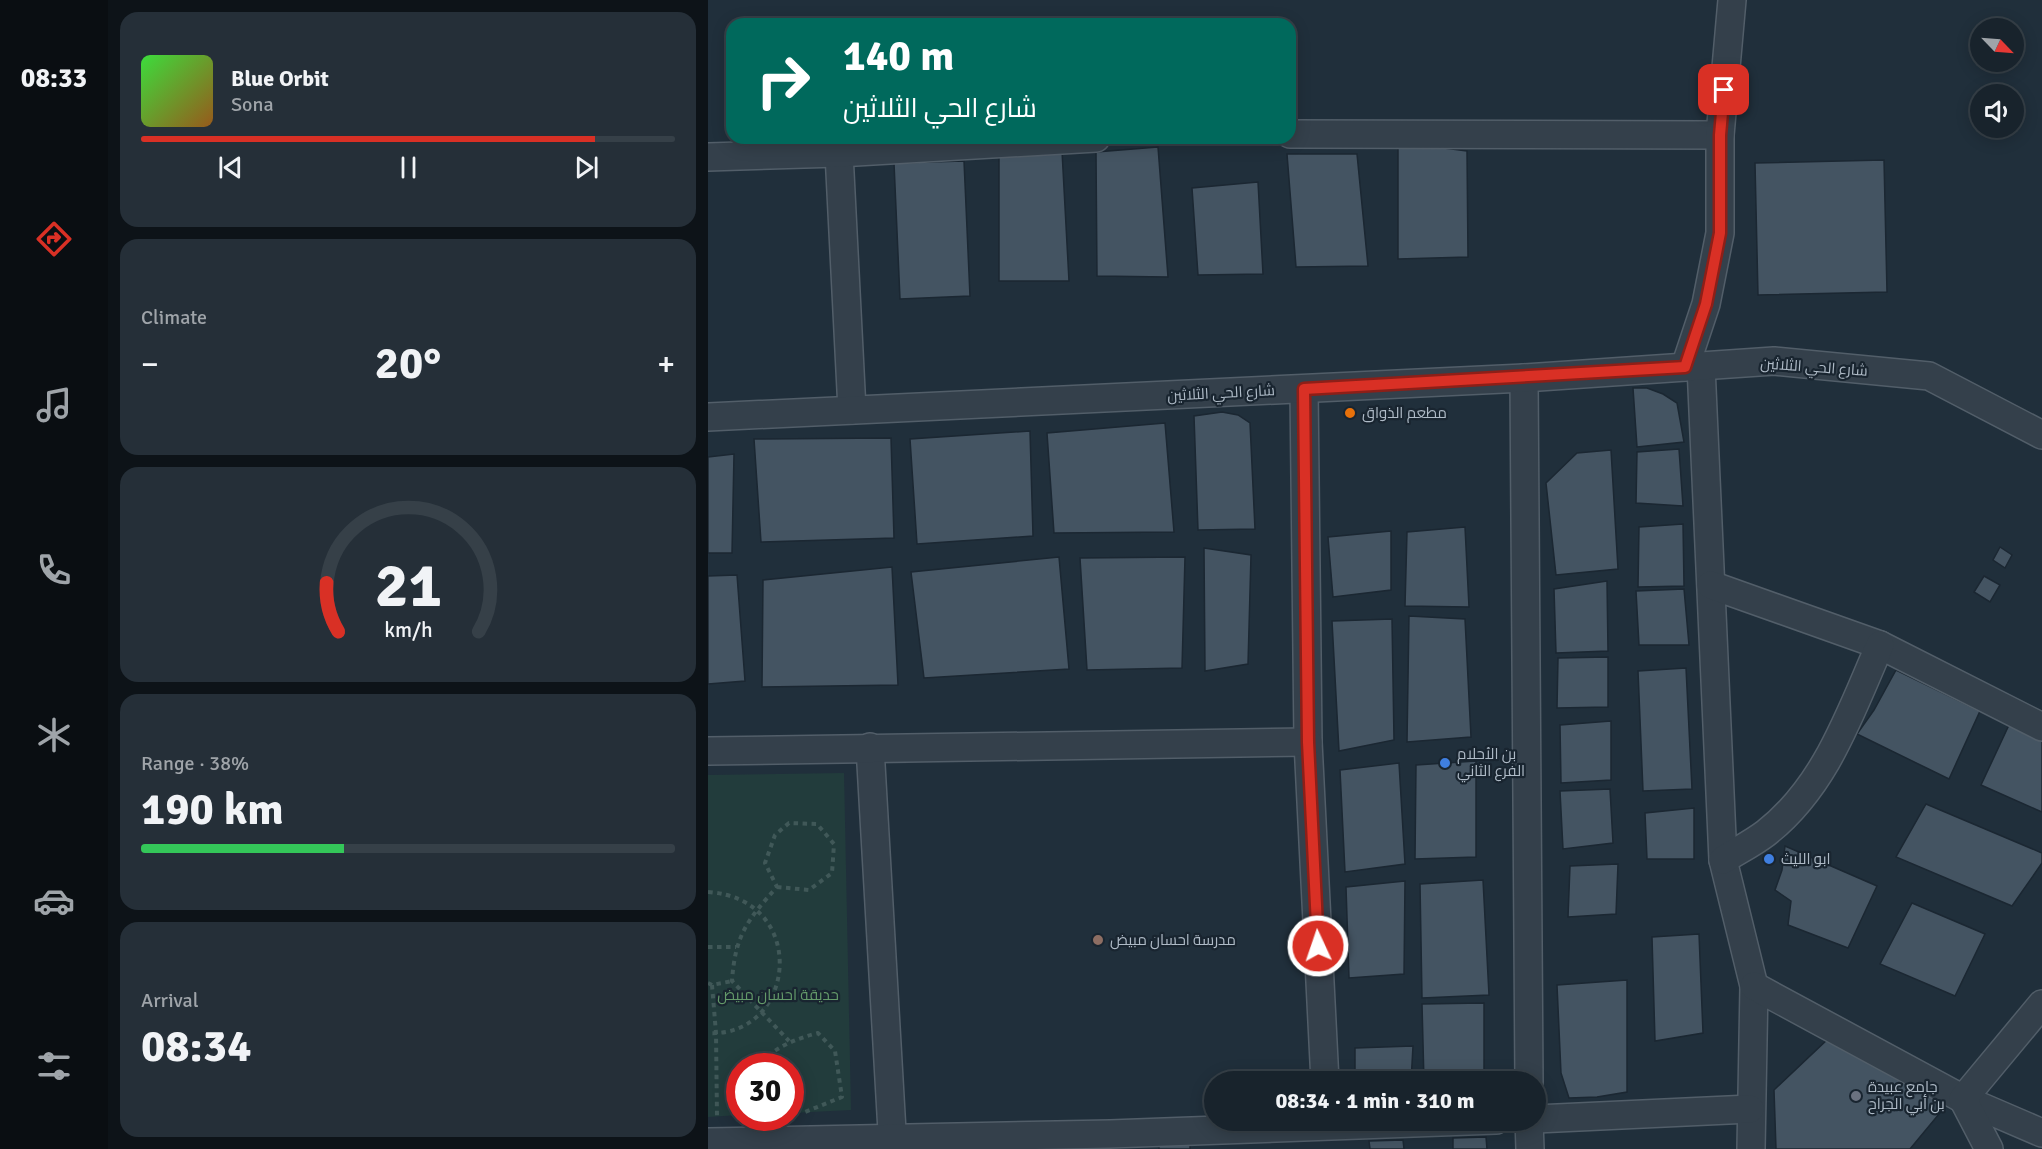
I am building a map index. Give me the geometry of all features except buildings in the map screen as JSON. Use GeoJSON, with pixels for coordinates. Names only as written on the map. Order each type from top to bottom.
{"type":"FeatureCollection","features":[{"type":"Feature","properties":{"kind":"street"},"geometry":{"type":"LineString","coordinates":[[1732,0],[1720,135],[1720,233],[1693,366],[1711,585],[1722,860],[1754,986],[1751,1149]]}},
{"type":"Feature","properties":{"kind":"street"},"geometry":{"type":"LineString","coordinates":[[1296,134],[1720,135]]}},
{"type":"Feature","properties":{"kind":"street"},"geometry":{"type":"LineString","coordinates":[[708,157],[838,153],[993,144]]}},
{"type":"Feature","properties":{"kind":"street"},"geometry":{"type":"LineString","coordinates":[[838,153],[852,410]]}},
{"type":"Feature","properties":{"kind":"street","name":"شارع الحي الثلاثين"},"geometry":{"type":"LineString","coordinates":[[708,417],[1524,378],[1774,361],[1929,376],[2042,435]]}},
{"type":"Feature","properties":{"kind":"street"},"geometry":{"type":"LineString","coordinates":[[1524,378],[1529,1071]]}},
{"type":"Feature","properties":{"kind":"street"},"geometry":{"type":"LineString","coordinates":[[1304,389],[1308,742],[1324,1071]]}},
{"type":"Feature","properties":{"kind":"street"},"geometry":{"type":"LineString","coordinates":[[1711,585],[1880,645],[2042,727]]}},
{"type":"Feature","properties":{"kind":"street"},"geometry":{"type":"LineString","coordinates":[[1722,860],[1766,834],[1805,796],[1834,750],[1880,645]]}},
{"type":"Feature","properties":{"kind":"street"},"geometry":{"type":"LineString","coordinates":[[708,751],[1308,742]]}},
{"type":"Feature","properties":{"kind":"street"},"geometry":{"type":"LineString","coordinates":[[870,747],[893,1143]]}},
{"type":"Feature","properties":{"kind":"street"},"geometry":{"type":"LineString","coordinates":[[1754,986],[1963,1099],[2042,1132]]}},
{"type":"Feature","properties":{"kind":"street"},"geometry":{"type":"LineString","coordinates":[[1963,1099],[2042,1004]]}},
{"type":"Feature","properties":{"kind":"street"},"geometry":{"type":"LineString","coordinates":[[1963,1099],[1989,1149]]}},
{"type":"Feature","properties":{"kind":"street"},"geometry":{"type":"LineString","coordinates":[[1546,1119],[1750,1110]]}},
{"type":"Feature","properties":{"kind":"street"},"geometry":{"type":"LineString","coordinates":[[1529,1131],[1530,1149]]}},
{"type":"Feature","properties":{"kind":"street"},"geometry":{"type":"LineString","coordinates":[[708,1142],[1110,1141],[1327,1132]]}},
{"type":"Feature","properties":{"kind":"path"},"geometry":{"type":"LineString","coordinates":[[789,823],[817,824],[834,844],[832,873],[809,890],[777,887],[765,863],[775,835],[789,823]]}},
{"type":"Feature","properties":{"kind":"path"},"geometry":{"type":"LineString","coordinates":[[777,887],[757,909],[736,947],[732,981],[789,1041]]}},
{"type":"Feature","properties":{"kind":"path"},"geometry":{"type":"LineString","coordinates":[[708,892],[724,893],[742,899],[757,909],[771,927],[780,948],[780,971],[774,993],[761,1012],[748,1023],[716,1033],[708,1033]]}},
{"type":"Feature","properties":{"kind":"path"},"geometry":{"type":"LineString","coordinates":[[708,946],[736,947]]}},
{"type":"Feature","properties":{"kind":"path"},"geometry":{"type":"LineString","coordinates":[[717,1116],[716,1033],[710,984],[732,981]]}},
{"type":"Feature","properties":{"kind":"path"},"geometry":{"type":"LineString","coordinates":[[771,1053],[789,1041],[818,1033],[835,1051],[842,1097],[804,1111]]}},
{"type":"Feature","properties":{"kind":"green space","name":"حديقة احسان مبيض"},"geometry":{"type":"Polygon","coordinates":[[[844,773],[851,1110],[804,1112],[804,1053],[726,1053],[726,1116],[708,1117],[708,775],[844,773]]]}},
{"type":"Feature","properties":{"kind":"place","name":"مطعم الذواق"},"geometry":{"type":"Point","coordinates":[1350,413]}},
{"type":"Feature","properties":{"kind":"place","name":"بن الأحلام الفرع الثاني"},"geometry":{"type":"Point","coordinates":[1445,763]}},
{"type":"Feature","properties":{"kind":"place","name":"ابو الليث"},"geometry":{"type":"Point","coordinates":[1769,859]}},
{"type":"Feature","properties":{"kind":"place","name":"مدرسة احسان مبيض"},"geometry":{"type":"Point","coordinates":[1098,940]}},
{"type":"Feature","properties":{"kind":"place","name":"جامع عبيدة بن أبي الجراح"},"geometry":{"type":"Point","coordinates":[1856,1096]}},
{"type":"Feature","properties":{"kind":"route"},"geometry":{"type":"LineString","coordinates":[[1318,946],[1308,742],[1304,389],[1685,367],[1706,304],[1720,233],[1720,135],[1724,90]]}}]}
